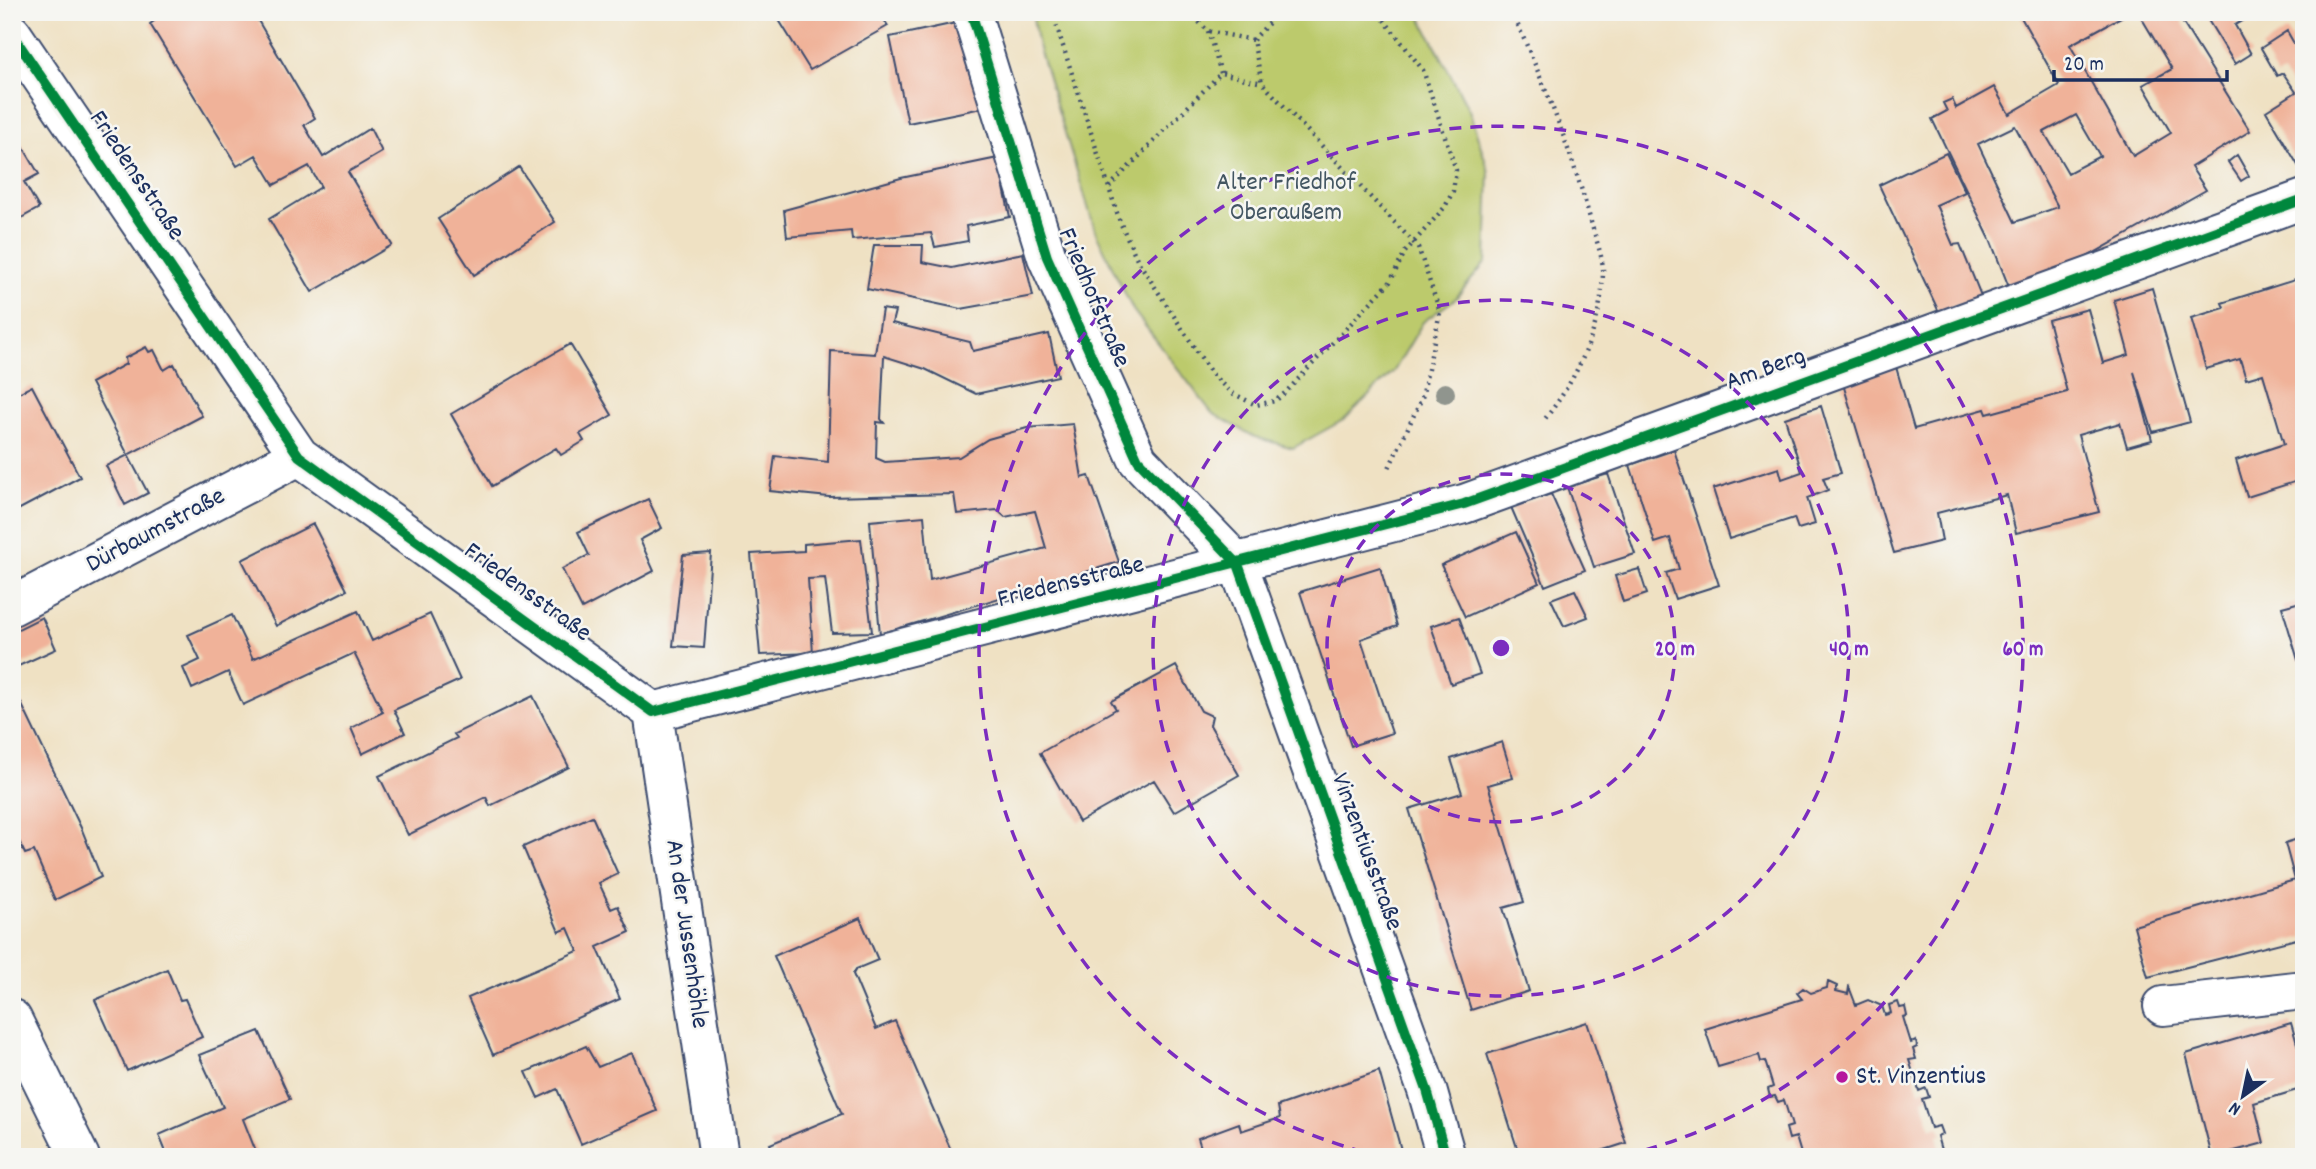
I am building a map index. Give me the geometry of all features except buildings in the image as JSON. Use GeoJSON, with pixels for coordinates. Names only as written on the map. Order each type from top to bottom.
{"type":"FeatureCollection","features":[{"type":"Feature","properties":{"kind":"street","name":"Friedhofstraße"},"geometry":{"type":"LineString","coordinates":[[971,12],[1047,257],[1138,460],[1238,564]]}},
{"type":"Feature","properties":{"kind":"street","name":"Friedensstraße"},"geometry":{"type":"LineString","coordinates":[[12,34],[299,456],[653,712],[1238,564]]}},
{"type":"Feature","properties":{"kind":"street","name":"Am Berg"},"geometry":{"type":"LineString","coordinates":[[1238,564],[1464,505],[2304,199]]}},
{"type":"Feature","properties":{"kind":"street","name":"Dürbaumstraße"},"geometry":{"type":"LineString","coordinates":[[12,606],[299,456]]}},
{"type":"Feature","properties":{"kind":"street","name":"Vinzentiusstraße"},"geometry":{"type":"LineString","coordinates":[[1238,564],[1427,1090],[1446,1157]]}},
{"type":"Feature","properties":{"kind":"street","name":"An der Jussenhöhle"},"geometry":{"type":"LineString","coordinates":[[653,712],[719,1157]]}},
{"type":"Feature","properties":{"kind":"street"},"geometry":{"type":"LineString","coordinates":[[2163,1006],[2304,990]]}},
{"type":"Feature","properties":{"kind":"street"},"geometry":{"type":"LineString","coordinates":[[12,1019],[80,1157]]}},
{"type":"Feature","properties":{"kind":"path"},"geometry":{"type":"LineString","coordinates":[[1052,12],[1120,222],[1138,261],[1211,373],[1230,392],[1256,405],[1275,401],[1285,393],[1390,282],[1405,253],[1446,207],[1453,191],[1456,170],[1423,71],[1378,12]]}},
{"type":"Feature","properties":{"kind":"path"},"geometry":{"type":"LineString","coordinates":[[1189,12],[1208,31],[1221,74]]}},
{"type":"Feature","properties":{"kind":"path"},"geometry":{"type":"LineString","coordinates":[[1253,40],[1279,12]]}},
{"type":"Feature","properties":{"kind":"path"},"geometry":{"type":"LineString","coordinates":[[1512,12],[1545,85],[1580,182],[1603,267],[1598,318],[1576,374],[1542,421]]}},
{"type":"Feature","properties":{"kind":"path"},"geometry":{"type":"LineString","coordinates":[[1208,31],[1253,40]]}},
{"type":"Feature","properties":{"kind":"path"},"geometry":{"type":"LineString","coordinates":[[1253,40],[1262,83],[1413,242],[1440,312],[1422,398],[1386,474]]}},
{"type":"Feature","properties":{"kind":"path"},"geometry":{"type":"LineString","coordinates":[[1109,187],[1221,74]]}},
{"type":"Feature","properties":{"kind":"path"},"geometry":{"type":"LineString","coordinates":[[1221,74],[1262,83]]}},
{"type":"Feature","properties":{"kind":"green space","name":"Alter Friedhof Oberaußem"},"geometry":{"type":"Polygon","coordinates":[[[1032,12],[1418,12],[1469,110],[1489,172],[1486,262],[1455,299],[1423,322],[1394,371],[1345,419],[1293,448],[1255,437],[1212,413],[1133,310],[1096,233],[1037,42],[1032,12]]]}},
{"type":"Feature","properties":{"kind":"cycle path"},"geometry":{"type":"LineString","coordinates":[[971,12],[1047,257],[1138,460],[1238,564],[1427,1090],[1446,1157]]}},
{"type":"Feature","properties":{"kind":"cycle path"},"geometry":{"type":"LineString","coordinates":[[12,34],[299,456],[653,712],[1464,504],[2304,199]]}},
{"type":"Feature","properties":{"kind":"place","name":"St. Vinzentius"},"geometry":{"type":"Point","coordinates":[1842,1077]}}]}
